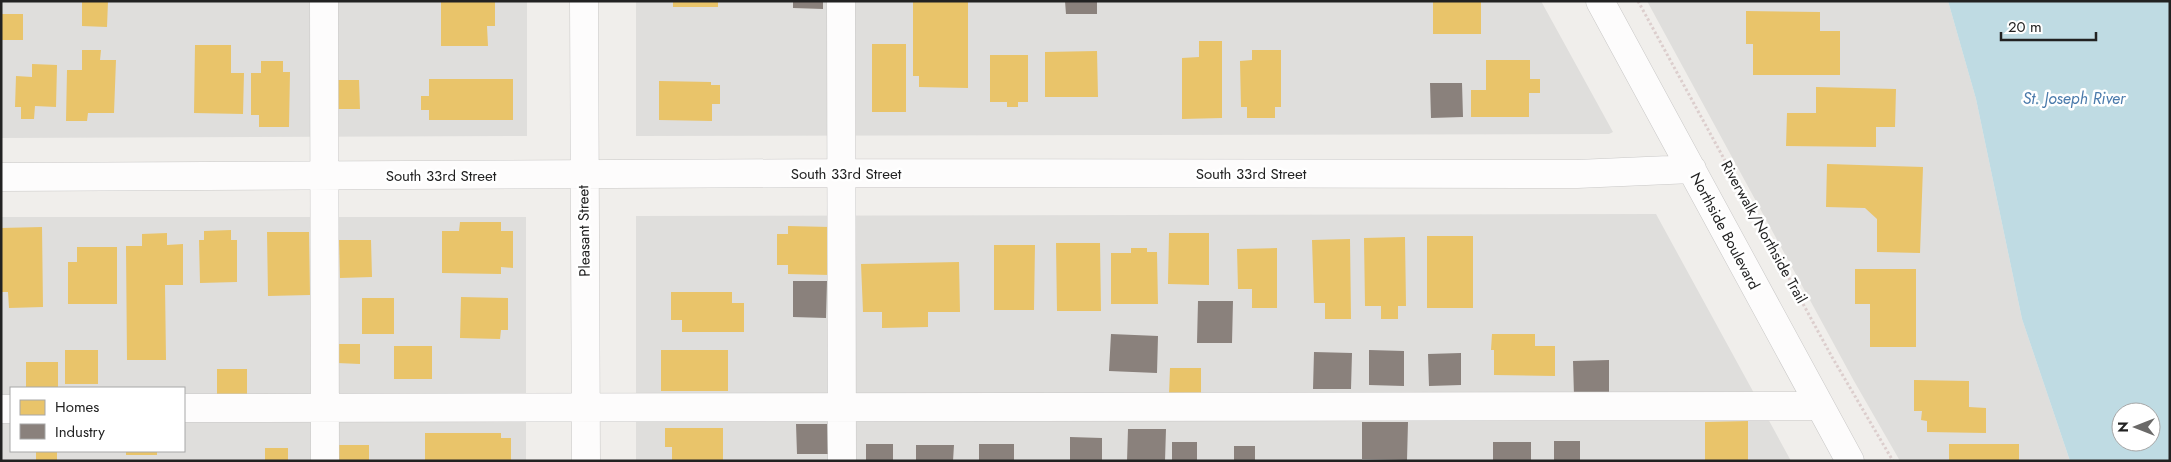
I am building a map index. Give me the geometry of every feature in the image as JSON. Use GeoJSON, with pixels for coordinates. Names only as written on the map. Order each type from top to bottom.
{"type":"FeatureCollection","features":[{"type":"Feature","properties":{"kind":"street"},"geometry":{"type":"LineString","coordinates":[[324,1],[325,461]]}},
{"type":"Feature","properties":{"kind":"street","name":"Pleasant Street"},"geometry":{"type":"LineString","coordinates":[[584,1],[586,461]]}},
{"type":"Feature","properties":{"kind":"street"},"geometry":{"type":"LineString","coordinates":[[841,1],[842,461]]}},
{"type":"Feature","properties":{"kind":"street","name":"Northside Boulevard"},"geometry":{"type":"LineString","coordinates":[[1600,1],[1850,461]]}},
{"type":"Feature","properties":{"kind":"street","name":"South 33rd Street"},"geometry":{"type":"LineString","coordinates":[[1,177],[324,177],[841,173],[1577,174],[1692,170]]}},
{"type":"Feature","properties":{"kind":"street"},"geometry":{"type":"LineString","coordinates":[[185,408],[1819,406]]}},
{"type":"Feature","properties":{"kind":"path","name":"Riverwalk/Northside Trail"},"geometry":{"type":"LineString","coordinates":[[1638,1],[1832,357],[1893,461]]}},
{"type":"Feature","properties":{"kind":"shaded area"},"geometry":{"type":"Polygon","coordinates":[[[1,1],[527,1],[527,136],[1,138],[1,1]]]}},
{"type":"Feature","properties":{"kind":"shaded area"},"geometry":{"type":"Polygon","coordinates":[[[636,1],[1541,1],[1613,132],[1609,134],[636,136],[636,1]]]}},
{"type":"Feature","properties":{"kind":"shaded area"},"geometry":{"type":"Polygon","coordinates":[[[1647,1],[1948,1],[1976,99],[2022,319],[2070,461],[1900,461],[1854,381],[1647,1]]]}},
{"type":"Feature","properties":{"kind":"shaded area"},"geometry":{"type":"Polygon","coordinates":[[[1656,214],[1791,461],[636,461],[636,216],[1656,214]]]}},
{"type":"Feature","properties":{"kind":"shaded area"},"geometry":{"type":"Polygon","coordinates":[[[1,217],[526,217],[526,461],[1,461],[1,217]]]}},
{"type":"Feature","properties":{"kind":"water","name":"St. Joseph River"},"geometry":{"type":"Polygon","coordinates":[[[1948,1],[2170,1],[2170,461],[2070,461],[2022,319],[1976,99],[1948,1]]]}},
{"type":"Feature","properties":{"kind":"building: Homes"},"geometry":{"type":"Polygon","coordinates":[[[82,1],[108,1],[107,27],[82,26],[82,1]]]}},
{"type":"Feature","properties":{"kind":"building: Homes"},"geometry":{"type":"Polygon","coordinates":[[[441,1],[495,1],[495,26],[487,26],[488,46],[441,46],[441,1]]]}},
{"type":"Feature","properties":{"kind":"building: Homes"},"geometry":{"type":"Polygon","coordinates":[[[673,1],[718,1],[718,7],[673,7],[673,1]]]}},
{"type":"Feature","properties":{"kind":"building: Homes"},"geometry":{"type":"Polygon","coordinates":[[[913,1],[968,1],[968,88],[919,87],[919,76],[913,76],[913,1]]]}},
{"type":"Feature","properties":{"kind":"building: Homes"},"geometry":{"type":"Polygon","coordinates":[[[1433,1],[1481,1],[1481,34],[1433,34],[1433,1]]]}},
{"type":"Feature","properties":{"kind":"building: Homes"},"geometry":{"type":"Polygon","coordinates":[[[1746,11],[1820,12],[1820,31],[1840,31],[1840,75],[1753,75],[1753,44],[1746,44],[1746,11]]]}},
{"type":"Feature","properties":{"kind":"building: Homes"},"geometry":{"type":"Polygon","coordinates":[[[1,14],[23,14],[23,40],[1,40],[1,14]]]}},
{"type":"Feature","properties":{"kind":"building: Homes"},"geometry":{"type":"Polygon","coordinates":[[[1199,41],[1222,41],[1222,118],[1182,119],[1182,58],[1199,57],[1199,41]]]}},
{"type":"Feature","properties":{"kind":"building: Homes"},"geometry":{"type":"Polygon","coordinates":[[[872,44],[906,44],[906,112],[872,112],[872,44]]]}},
{"type":"Feature","properties":{"kind":"building: Homes"},"geometry":{"type":"Polygon","coordinates":[[[195,45],[231,45],[231,73],[244,73],[243,114],[194,113],[195,45]]]}},
{"type":"Feature","properties":{"kind":"building: Homes"},"geometry":{"type":"Polygon","coordinates":[[[82,50],[101,50],[100,60],[116,60],[114,113],[88,113],[87,121],[66,121],[67,70],[82,70],[82,50]]]}},
{"type":"Feature","properties":{"kind":"building: Homes"},"geometry":{"type":"Polygon","coordinates":[[[1252,50],[1281,50],[1281,107],[1275,107],[1275,118],[1247,118],[1247,107],[1241,107],[1240,61],[1252,60],[1252,50]]]}},
{"type":"Feature","properties":{"kind":"building: Homes"},"geometry":{"type":"Polygon","coordinates":[[[1097,51],[1098,97],[1045,97],[1045,52],[1097,51]]]}},
{"type":"Feature","properties":{"kind":"building: Homes"},"geometry":{"type":"Polygon","coordinates":[[[990,55],[1028,55],[1028,102],[1018,102],[1018,107],[1007,107],[1007,102],[990,102],[990,55]]]}},
{"type":"Feature","properties":{"kind":"building: Homes"},"geometry":{"type":"Polygon","coordinates":[[[1486,60],[1530,60],[1530,79],[1540,79],[1540,93],[1529,93],[1529,117],[1471,117],[1471,90],[1486,90],[1486,60]]]}},
{"type":"Feature","properties":{"kind":"building: Homes"},"geometry":{"type":"Polygon","coordinates":[[[261,61],[283,61],[283,72],[290,72],[289,127],[259,127],[259,115],[251,115],[251,73],[261,73],[261,61]]]}},
{"type":"Feature","properties":{"kind":"building: Homes"},"geometry":{"type":"Polygon","coordinates":[[[32,64],[57,65],[56,107],[35,106],[34,119],[21,119],[21,107],[15,107],[16,76],[32,77],[32,64]]]}},
{"type":"Feature","properties":{"kind":"building: Homes"},"geometry":{"type":"Polygon","coordinates":[[[429,79],[513,79],[513,120],[429,120],[429,110],[421,110],[421,96],[429,96],[429,79]]]}},
{"type":"Feature","properties":{"kind":"building: Homes"},"geometry":{"type":"Polygon","coordinates":[[[337,80],[359,80],[360,109],[337,109],[337,80]]]}},
{"type":"Feature","properties":{"kind":"building: Homes"},"geometry":{"type":"Polygon","coordinates":[[[659,81],[711,82],[711,85],[720,85],[720,104],[712,104],[712,121],[659,120],[659,81]]]}},
{"type":"Feature","properties":{"kind":"building: Homes"},"geometry":{"type":"Polygon","coordinates":[[[1816,87],[1896,89],[1895,127],[1876,127],[1876,147],[1786,146],[1787,113],[1816,113],[1816,87]]]}},
{"type":"Feature","properties":{"kind":"building: Homes"},"geometry":{"type":"Polygon","coordinates":[[[1827,164],[1923,167],[1920,253],[1877,252],[1877,219],[1865,208],[1826,207],[1827,164]]]}},
{"type":"Feature","properties":{"kind":"building: Homes"},"geometry":{"type":"Polygon","coordinates":[[[460,222],[501,222],[501,231],[513,231],[513,268],[501,267],[501,274],[442,273],[442,231],[459,231],[460,222]]]}},
{"type":"Feature","properties":{"kind":"building: Homes"},"geometry":{"type":"Polygon","coordinates":[[[788,226],[830,227],[830,275],[788,274],[788,265],[777,265],[777,234],[788,234],[788,226]]]}},
{"type":"Feature","properties":{"kind":"building: Homes"},"geometry":{"type":"Polygon","coordinates":[[[42,227],[43,307],[9,308],[8,292],[1,292],[1,228],[42,227]]]}},
{"type":"Feature","properties":{"kind":"building: Homes"},"geometry":{"type":"Polygon","coordinates":[[[231,230],[231,240],[237,240],[237,282],[200,283],[199,240],[204,240],[204,231],[231,230]]]}},
{"type":"Feature","properties":{"kind":"building: Homes"},"geometry":{"type":"Polygon","coordinates":[[[267,232],[309,232],[310,295],[268,296],[267,232]]]}},
{"type":"Feature","properties":{"kind":"building: Homes"},"geometry":{"type":"Polygon","coordinates":[[[167,233],[167,245],[183,244],[183,285],[165,285],[166,360],[127,360],[126,246],[142,246],[142,234],[167,233]]]}},
{"type":"Feature","properties":{"kind":"building: Homes"},"geometry":{"type":"Polygon","coordinates":[[[1169,233],[1209,233],[1209,285],[1168,284],[1169,233]]]}},
{"type":"Feature","properties":{"kind":"building: Homes"},"geometry":{"type":"Polygon","coordinates":[[[1427,236],[1473,236],[1473,308],[1427,308],[1427,236]]]}},
{"type":"Feature","properties":{"kind":"building: Homes"},"geometry":{"type":"Polygon","coordinates":[[[1405,237],[1406,306],[1398,306],[1398,319],[1381,319],[1381,306],[1365,306],[1364,238],[1405,237]]]}},
{"type":"Feature","properties":{"kind":"building: Homes"},"geometry":{"type":"Polygon","coordinates":[[[1350,239],[1351,319],[1325,319],[1325,303],[1314,303],[1312,240],[1350,239]]]}},
{"type":"Feature","properties":{"kind":"building: Homes"},"geometry":{"type":"Polygon","coordinates":[[[339,240],[371,240],[372,277],[340,278],[339,240]]]}},
{"type":"Feature","properties":{"kind":"building: Homes"},"geometry":{"type":"Polygon","coordinates":[[[1056,243],[1100,243],[1101,311],[1057,311],[1056,243]]]}},
{"type":"Feature","properties":{"kind":"building: Homes"},"geometry":{"type":"Polygon","coordinates":[[[994,245],[1035,245],[1034,310],[994,310],[994,245]]]}},
{"type":"Feature","properties":{"kind":"building: Homes"},"geometry":{"type":"Polygon","coordinates":[[[77,247],[117,247],[117,304],[68,304],[68,262],[77,262],[77,247]]]}},
{"type":"Feature","properties":{"kind":"building: Homes"},"geometry":{"type":"Polygon","coordinates":[[[1131,248],[1147,248],[1147,252],[1157,252],[1158,304],[1111,304],[1111,253],[1131,253],[1131,248]]]}},
{"type":"Feature","properties":{"kind":"building: Homes"},"geometry":{"type":"Polygon","coordinates":[[[1277,248],[1277,308],[1252,308],[1252,289],[1238,289],[1237,249],[1277,248]]]}},
{"type":"Feature","properties":{"kind":"building: Homes"},"geometry":{"type":"Polygon","coordinates":[[[959,262],[960,312],[928,312],[928,327],[882,328],[882,312],[863,312],[861,264],[959,262]]]}},
{"type":"Feature","properties":{"kind":"building: Homes"},"geometry":{"type":"Polygon","coordinates":[[[1855,269],[1916,269],[1916,347],[1870,347],[1870,304],[1855,304],[1855,269]]]}},
{"type":"Feature","properties":{"kind":"building: Homes"},"geometry":{"type":"Polygon","coordinates":[[[671,292],[732,292],[732,303],[744,303],[744,332],[682,332],[682,320],[671,320],[671,292]]]}},
{"type":"Feature","properties":{"kind":"building: Homes"},"geometry":{"type":"Polygon","coordinates":[[[461,297],[508,298],[508,330],[501,330],[500,339],[460,338],[461,297]]]}},
{"type":"Feature","properties":{"kind":"building: Homes"},"geometry":{"type":"Polygon","coordinates":[[[362,298],[394,298],[394,334],[362,334],[362,298]]]}},
{"type":"Feature","properties":{"kind":"building: Homes"},"geometry":{"type":"Polygon","coordinates":[[[1492,334],[1535,334],[1535,346],[1555,346],[1555,376],[1494,375],[1494,350],[1491,350],[1492,334]]]}},
{"type":"Feature","properties":{"kind":"building: Homes"},"geometry":{"type":"Polygon","coordinates":[[[338,344],[360,344],[360,364],[337,363],[338,344]]]}},
{"type":"Feature","properties":{"kind":"building: Homes"},"geometry":{"type":"Polygon","coordinates":[[[394,346],[432,346],[432,379],[394,379],[394,346]]]}},
{"type":"Feature","properties":{"kind":"building: Homes"},"geometry":{"type":"Polygon","coordinates":[[[65,350],[98,350],[98,384],[65,384],[65,350]]]}},
{"type":"Feature","properties":{"kind":"building: Homes"},"geometry":{"type":"Polygon","coordinates":[[[661,350],[728,350],[728,391],[661,391],[661,350]]]}},
{"type":"Feature","properties":{"kind":"building: Homes"},"geometry":{"type":"Polygon","coordinates":[[[26,362],[58,362],[58,387],[26,387],[26,362]]]}},
{"type":"Feature","properties":{"kind":"building: Homes"},"geometry":{"type":"Polygon","coordinates":[[[1170,368],[1201,368],[1201,394],[1169,394],[1170,368]]]}},
{"type":"Feature","properties":{"kind":"building: Homes"},"geometry":{"type":"Polygon","coordinates":[[[217,369],[247,369],[247,400],[217,400],[217,369]]]}},
{"type":"Feature","properties":{"kind":"building: Homes"},"geometry":{"type":"Polygon","coordinates":[[[1914,380],[1969,381],[1969,407],[1986,408],[1986,433],[1927,432],[1927,421],[1921,420],[1922,411],[1914,411],[1914,380]]]}},
{"type":"Feature","properties":{"kind":"building: Homes"},"geometry":{"type":"Polygon","coordinates":[[[1748,421],[1748,461],[1705,461],[1705,422],[1748,421]]]}},
{"type":"Feature","properties":{"kind":"building: Homes"},"geometry":{"type":"Polygon","coordinates":[[[665,428],[723,428],[723,461],[672,461],[672,447],[665,447],[665,428]]]}},
{"type":"Feature","properties":{"kind":"building: Homes"},"geometry":{"type":"Polygon","coordinates":[[[425,433],[501,433],[501,438],[511,438],[511,461],[425,461],[425,433]]]}},
{"type":"Feature","properties":{"kind":"building: Homes"},"geometry":{"type":"Polygon","coordinates":[[[1949,444],[2019,444],[2019,461],[1949,461],[1949,444]]]}},
{"type":"Feature","properties":{"kind":"building: Homes"},"geometry":{"type":"Polygon","coordinates":[[[336,445],[369,445],[369,461],[337,461],[336,445]]]}},
{"type":"Feature","properties":{"kind":"building: Homes"},"geometry":{"type":"Polygon","coordinates":[[[265,448],[288,448],[288,461],[265,461],[265,448]]]}},
{"type":"Feature","properties":{"kind":"building: Homes"},"geometry":{"type":"Polygon","coordinates":[[[36,452],[57,452],[57,461],[36,461],[36,452]]]}},
{"type":"Feature","properties":{"kind":"building: Homes"},"geometry":{"type":"Polygon","coordinates":[[[126,452],[157,452],[157,455],[126,455],[126,452]]]}},
{"type":"Feature","properties":{"kind":"building: Industry"},"geometry":{"type":"Polygon","coordinates":[[[793,1],[823,1],[823,9],[793,8],[793,1]]]}},
{"type":"Feature","properties":{"kind":"building: Industry"},"geometry":{"type":"Polygon","coordinates":[[[1065,1],[1097,1],[1097,14],[1066,14],[1065,1]]]}},
{"type":"Feature","properties":{"kind":"building: Industry"},"geometry":{"type":"Polygon","coordinates":[[[1430,83],[1462,83],[1463,117],[1431,118],[1430,83]]]}},
{"type":"Feature","properties":{"kind":"building: Industry"},"geometry":{"type":"Polygon","coordinates":[[[793,281],[827,281],[826,318],[793,317],[793,281]]]}},
{"type":"Feature","properties":{"kind":"building: Industry"},"geometry":{"type":"Polygon","coordinates":[[[1198,301],[1233,301],[1232,343],[1197,343],[1198,301]]]}},
{"type":"Feature","properties":{"kind":"building: Industry"},"geometry":{"type":"Polygon","coordinates":[[[1111,334],[1158,336],[1157,373],[1109,371],[1111,334]]]}},
{"type":"Feature","properties":{"kind":"building: Industry"},"geometry":{"type":"Polygon","coordinates":[[[1369,350],[1404,351],[1404,386],[1369,385],[1369,350]]]}},
{"type":"Feature","properties":{"kind":"building: Industry"},"geometry":{"type":"Polygon","coordinates":[[[1314,352],[1352,353],[1351,389],[1313,389],[1314,352]]]}},
{"type":"Feature","properties":{"kind":"building: Industry"},"geometry":{"type":"Polygon","coordinates":[[[1461,353],[1461,385],[1429,386],[1428,354],[1461,353]]]}},
{"type":"Feature","properties":{"kind":"building: Industry"},"geometry":{"type":"Polygon","coordinates":[[[1609,360],[1609,396],[1574,396],[1573,361],[1609,360]]]}},
{"type":"Feature","properties":{"kind":"building: Industry"},"geometry":{"type":"Polygon","coordinates":[[[1362,422],[1408,422],[1407,460],[1362,459],[1362,422]]]}},
{"type":"Feature","properties":{"kind":"building: Industry"},"geometry":{"type":"Polygon","coordinates":[[[796,424],[827,424],[828,454],[797,454],[796,424]]]}},
{"type":"Feature","properties":{"kind":"building: Industry"},"geometry":{"type":"Polygon","coordinates":[[[1128,429],[1166,429],[1165,461],[1127,461],[1128,429]]]}},
{"type":"Feature","properties":{"kind":"building: Industry"},"geometry":{"type":"Polygon","coordinates":[[[1070,437],[1102,438],[1102,461],[1070,461],[1070,437]]]}},
{"type":"Feature","properties":{"kind":"building: Industry"},"geometry":{"type":"Polygon","coordinates":[[[1554,441],[1580,441],[1580,461],[1554,461],[1554,441]]]}},
{"type":"Feature","properties":{"kind":"building: Industry"},"geometry":{"type":"Polygon","coordinates":[[[1172,442],[1197,442],[1197,461],[1172,461],[1172,442]]]}},
{"type":"Feature","properties":{"kind":"building: Industry"},"geometry":{"type":"Polygon","coordinates":[[[1493,442],[1531,442],[1531,461],[1493,461],[1493,442]]]}},
{"type":"Feature","properties":{"kind":"building: Industry"},"geometry":{"type":"Polygon","coordinates":[[[866,444],[893,444],[893,461],[866,461],[866,444]]]}},
{"type":"Feature","properties":{"kind":"building: Industry"},"geometry":{"type":"Polygon","coordinates":[[[979,444],[1014,444],[1014,461],[979,461],[979,444]]]}},
{"type":"Feature","properties":{"kind":"building: Industry"},"geometry":{"type":"Polygon","coordinates":[[[916,445],[954,445],[953,461],[916,461],[916,445]]]}},
{"type":"Feature","properties":{"kind":"building: Industry"},"geometry":{"type":"Polygon","coordinates":[[[1234,446],[1255,446],[1255,461],[1234,461],[1234,446]]]}}]}
